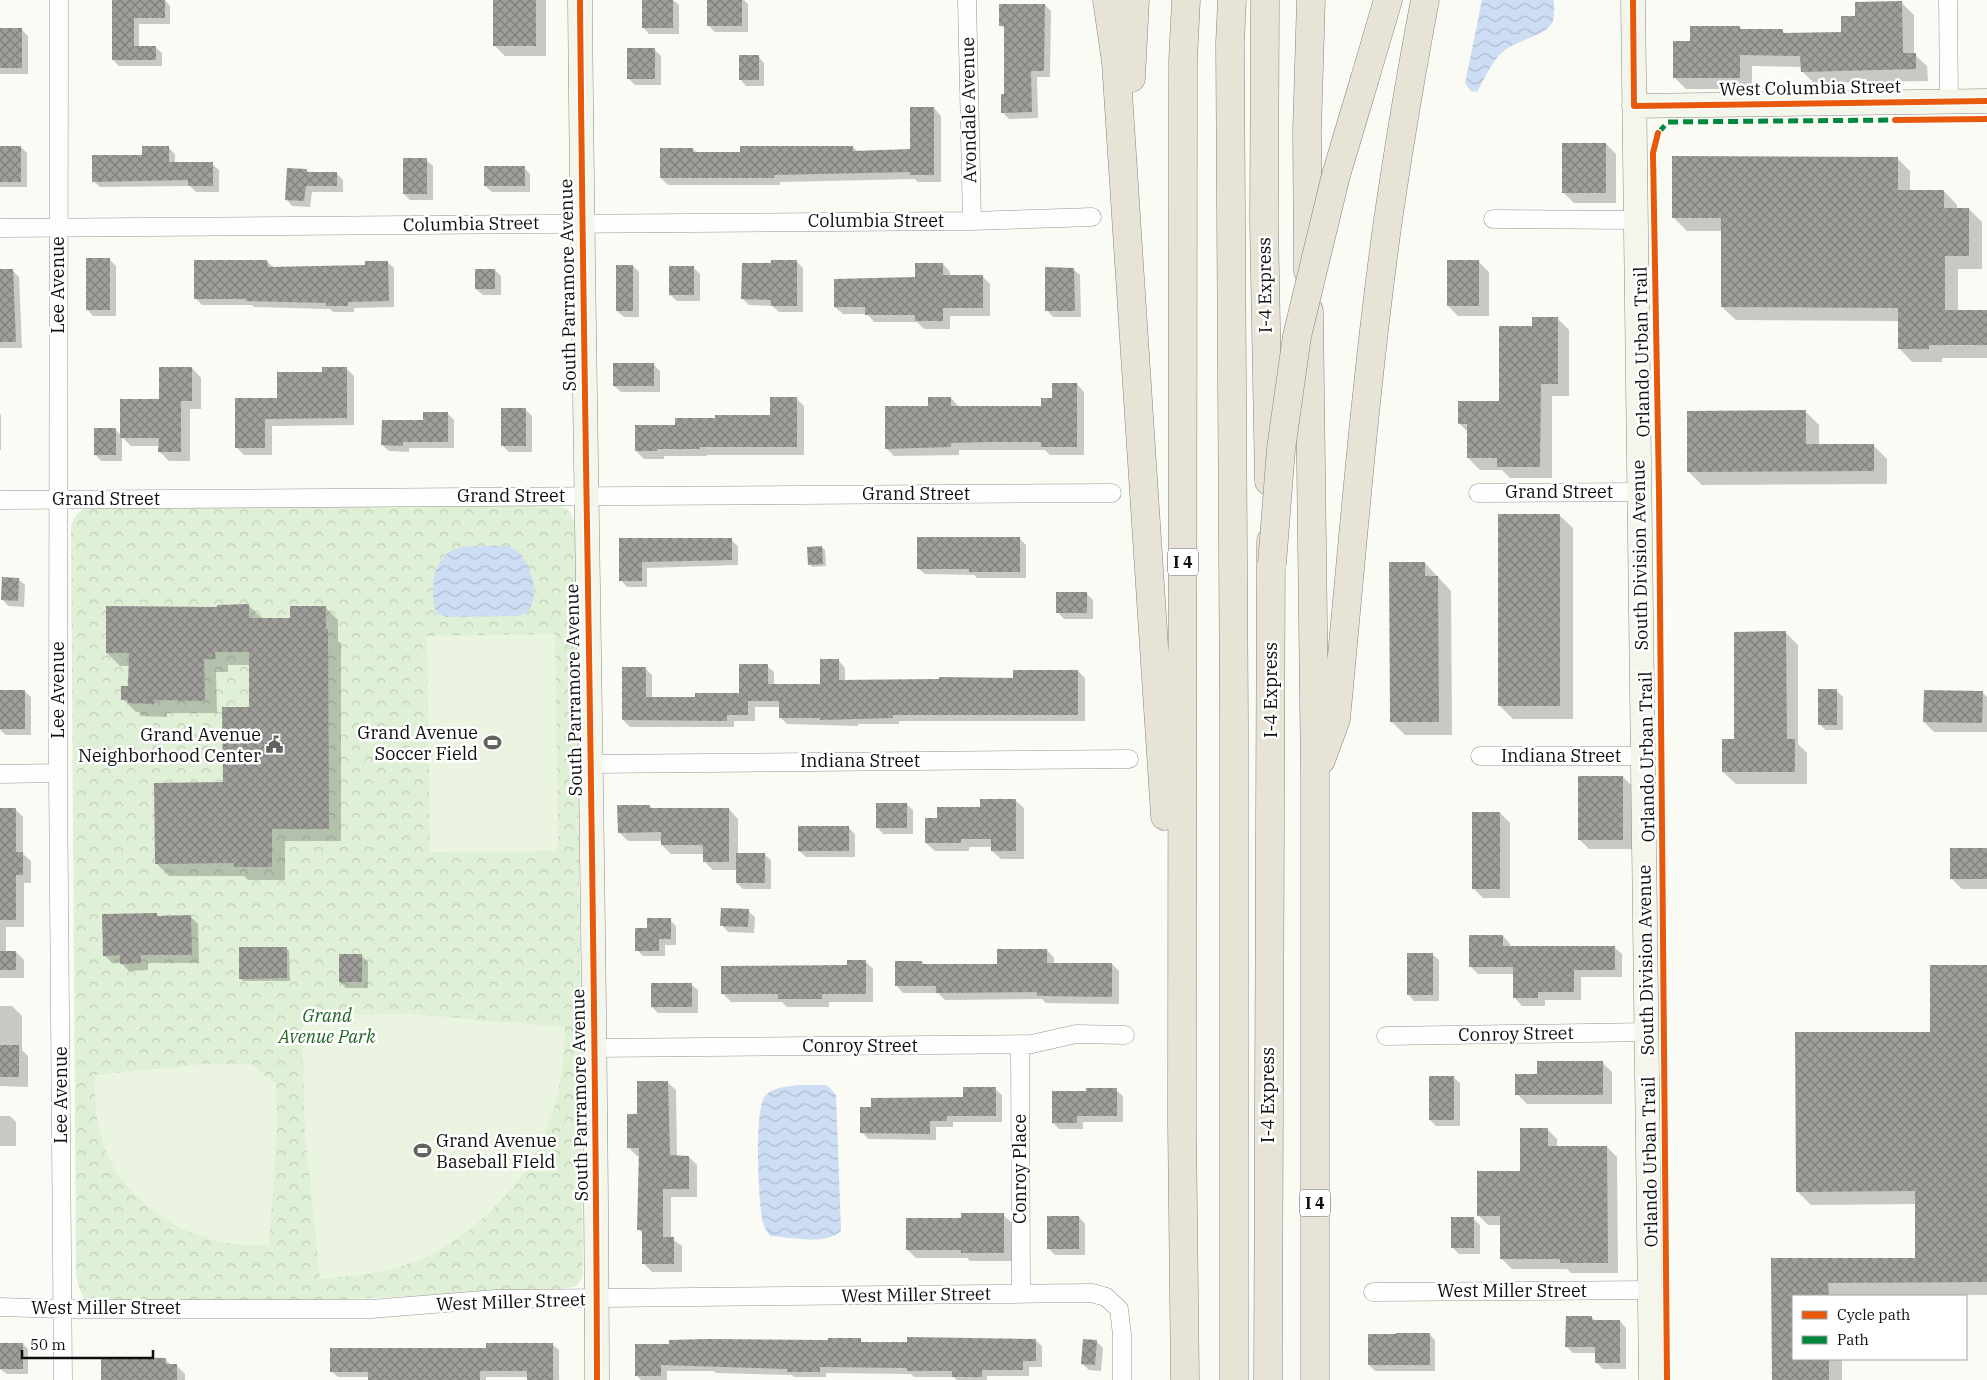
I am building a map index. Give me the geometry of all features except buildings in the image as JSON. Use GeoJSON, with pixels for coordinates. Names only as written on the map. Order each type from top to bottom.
{"type":"FeatureCollection","features":[{"type":"Feature","properties":{"kind":"highway"},"geometry":{"type":"LineString","coordinates":[[1107,0],[1116,62],[1151,608],[1159,702],[1182,1125]]}},
{"type":"Feature","properties":{"kind":"highway"},"geometry":{"type":"LineString","coordinates":[[1126,208],[1135,0]]}},
{"type":"Feature","properties":{"kind":"highway","name":"I 4"},"geometry":{"type":"LineString","coordinates":[[1185,1380],[1182,1125],[1183,61],[1186,0]]}},
{"type":"Feature","properties":{"kind":"highway","name":"I-4 Express"},"geometry":{"type":"LineString","coordinates":[[1232,0],[1230,43],[1234,722],[1234,1380]]}},
{"type":"Feature","properties":{"kind":"highway","name":"I-4 Express"},"geometry":{"type":"LineString","coordinates":[[1265,0],[1264,223],[1272,564],[1268,1010],[1268,1380]]}},
{"type":"Feature","properties":{"kind":"highway","name":"I 4"},"geometry":{"type":"LineString","coordinates":[[1311,0],[1307,130],[1315,777],[1315,1380]]}},
{"type":"Feature","properties":{"kind":"highway"},"geometry":{"type":"LineString","coordinates":[[1272,564],[1282,449],[1297,336],[1336,175],[1388,0]]}},
{"type":"Feature","properties":{"kind":"highway"},"geometry":{"type":"LineString","coordinates":[[1315,777],[1336,719],[1366,410],[1387,231],[1410,77],[1425,0]]}},
{"type":"Feature","properties":{"kind":"street","name":"Lee Avenue"},"geometry":{"type":"LineString","coordinates":[[59,0],[58,773],[63,1380]]}},
{"type":"Feature","properties":{"kind":"street","name":"South Parramore Avenue"},"geometry":{"type":"LineString","coordinates":[[580,0],[591,764],[597,1380]]}},
{"type":"Feature","properties":{"kind":"street","name":"Avondale Avenue"},"geometry":{"type":"LineString","coordinates":[[967,0],[972,221]]}},
{"type":"Feature","properties":{"kind":"street","name":"South Division Avenue"},"geometry":{"type":"LineString","coordinates":[[1633,0],[1651,1380]]}},
{"type":"Feature","properties":{"kind":"street"},"geometry":{"type":"LineString","coordinates":[[1948,0],[1949,100]]}},
{"type":"Feature","properties":{"kind":"street","name":"West Columbia Street"},"geometry":{"type":"LineString","coordinates":[[1634,106],[1949,100],[1987,101]]}},
{"type":"Feature","properties":{"kind":"street","name":"Columbia Street"},"geometry":{"type":"LineString","coordinates":[[0,228],[972,221],[1092,217]]}},
{"type":"Feature","properties":{"kind":"street"},"geometry":{"type":"LineString","coordinates":[[1493,219],[1636,220]]}},
{"type":"Feature","properties":{"kind":"street","name":"Grand Street"},"geometry":{"type":"LineString","coordinates":[[1478,493],[1640,492]]}},
{"type":"Feature","properties":{"kind":"street","name":"Grand Street"},"geometry":{"type":"LineString","coordinates":[[0,500],[1112,493]]}},
{"type":"Feature","properties":{"kind":"street","name":"Indiana Street"},"geometry":{"type":"LineString","coordinates":[[1480,756],[1642,756]]}},
{"type":"Feature","properties":{"kind":"street","name":"Indiana Street"},"geometry":{"type":"LineString","coordinates":[[591,764],[1129,759]]}},
{"type":"Feature","properties":{"kind":"street"},"geometry":{"type":"LineString","coordinates":[[0,774],[58,773]]}},
{"type":"Feature","properties":{"kind":"street","name":"Conroy Street"},"geometry":{"type":"LineString","coordinates":[[1386,1036],[1647,1032]]}},
{"type":"Feature","properties":{"kind":"street","name":"Conroy Street"},"geometry":{"type":"LineString","coordinates":[[594,1048],[1032,1044],[1076,1034],[1126,1034]]}},
{"type":"Feature","properties":{"kind":"street","name":"Conroy Place"},"geometry":{"type":"LineString","coordinates":[[1020,1044],[1020,1294]]}},
{"type":"Feature","properties":{"kind":"street","name":"West Miller Street"},"geometry":{"type":"LineString","coordinates":[[1373,1292],[1651,1290]]}},
{"type":"Feature","properties":{"kind":"street","name":"West Miller Street"},"geometry":{"type":"LineString","coordinates":[[0,1307],[62,1309],[371,1309],[496,1300],[1092,1293],[1111,1300],[1119,1309],[1121,1318],[1122,1380]]}},
{"type":"Feature","properties":{"kind":"green space","name":"Grand Avenue Park"},"geometry":{"type":"Polygon","coordinates":[[[559,505],[570,512],[576,525],[583,1276],[577,1286],[538,1291],[471,1292],[329,1300],[91,1304],[84,1298],[80,1290],[76,1273],[71,527],[75,516],[82,510],[90,507],[559,505]]]}},
{"type":"Feature","properties":{"kind":"green space","name":"Grand Avenue Soccer Field"},"geometry":{"type":"Polygon","coordinates":[[[555,634],[558,851],[430,852],[427,636],[555,634]]]}},
{"type":"Feature","properties":{"kind":"green space","name":"Grand Avenue Baseball FIeld"},"geometry":{"type":"Polygon","coordinates":[[[410,1014],[565,1027],[564,1056],[554,1109],[545,1134],[519,1179],[501,1201],[463,1235],[445,1247],[405,1265],[374,1273],[320,1279],[305,1132],[302,1028],[314,1015],[410,1014]]]}},
{"type":"Feature","properties":{"kind":"green space"},"geometry":{"type":"Polygon","coordinates":[[[203,1064],[251,1064],[276,1084],[277,1132],[269,1245],[240,1245],[212,1240],[185,1230],[161,1216],[139,1198],[120,1177],[107,1153],[97,1119],[95,1075],[203,1064]]]}},
{"type":"Feature","properties":{"kind":"water"},"geometry":{"type":"Polygon","coordinates":[[[1482,0],[1554,0],[1554,12],[1552,23],[1543,31],[1500,54],[1477,92],[1471,91],[1465,83],[1482,0]]]}},
{"type":"Feature","properties":{"kind":"water"},"geometry":{"type":"Polygon","coordinates":[[[508,546],[523,557],[533,580],[532,605],[527,612],[518,616],[447,617],[437,614],[433,598],[434,579],[441,561],[446,555],[458,548],[508,546]]]}},
{"type":"Feature","properties":{"kind":"water"},"geometry":{"type":"Polygon","coordinates":[[[797,1085],[827,1085],[836,1095],[841,1231],[834,1236],[826,1238],[807,1240],[770,1236],[763,1222],[761,1212],[758,1137],[762,1105],[768,1093],[780,1088],[797,1085]]]}},
{"type":"Feature","properties":{"kind":"marked path"},"geometry":{"type":"LineString","coordinates":[[1658,133],[1668,122],[1895,120]]}},
{"type":"Feature","properties":{"kind":"cycle path"},"geometry":{"type":"LineString","coordinates":[[580,0],[597,1380]]}},
{"type":"Feature","properties":{"kind":"cycle path"},"geometry":{"type":"LineString","coordinates":[[1633,0],[1634,106],[1987,101]]}},
{"type":"Feature","properties":{"kind":"cycle path"},"geometry":{"type":"LineString","coordinates":[[1895,120],[1987,119]]}},
{"type":"Feature","properties":{"kind":"cycle path","name":"Orlando Urban Trail"},"geometry":{"type":"LineString","coordinates":[[1658,133],[1653,153],[1659,492],[1667,1380]]}},
{"type":"Feature","properties":{"kind":"place","name":"Grand Avenue Soccer Field"},"geometry":{"type":"Point","coordinates":[492,743]}},
{"type":"Feature","properties":{"kind":"place","name":"Grand Avenue Neighborhood Center"},"geometry":{"type":"Point","coordinates":[275,745]}},
{"type":"Feature","properties":{"kind":"place","name":"Grand Avenue Baseball FIeld"},"geometry":{"type":"Point","coordinates":[422,1151]}}]}
